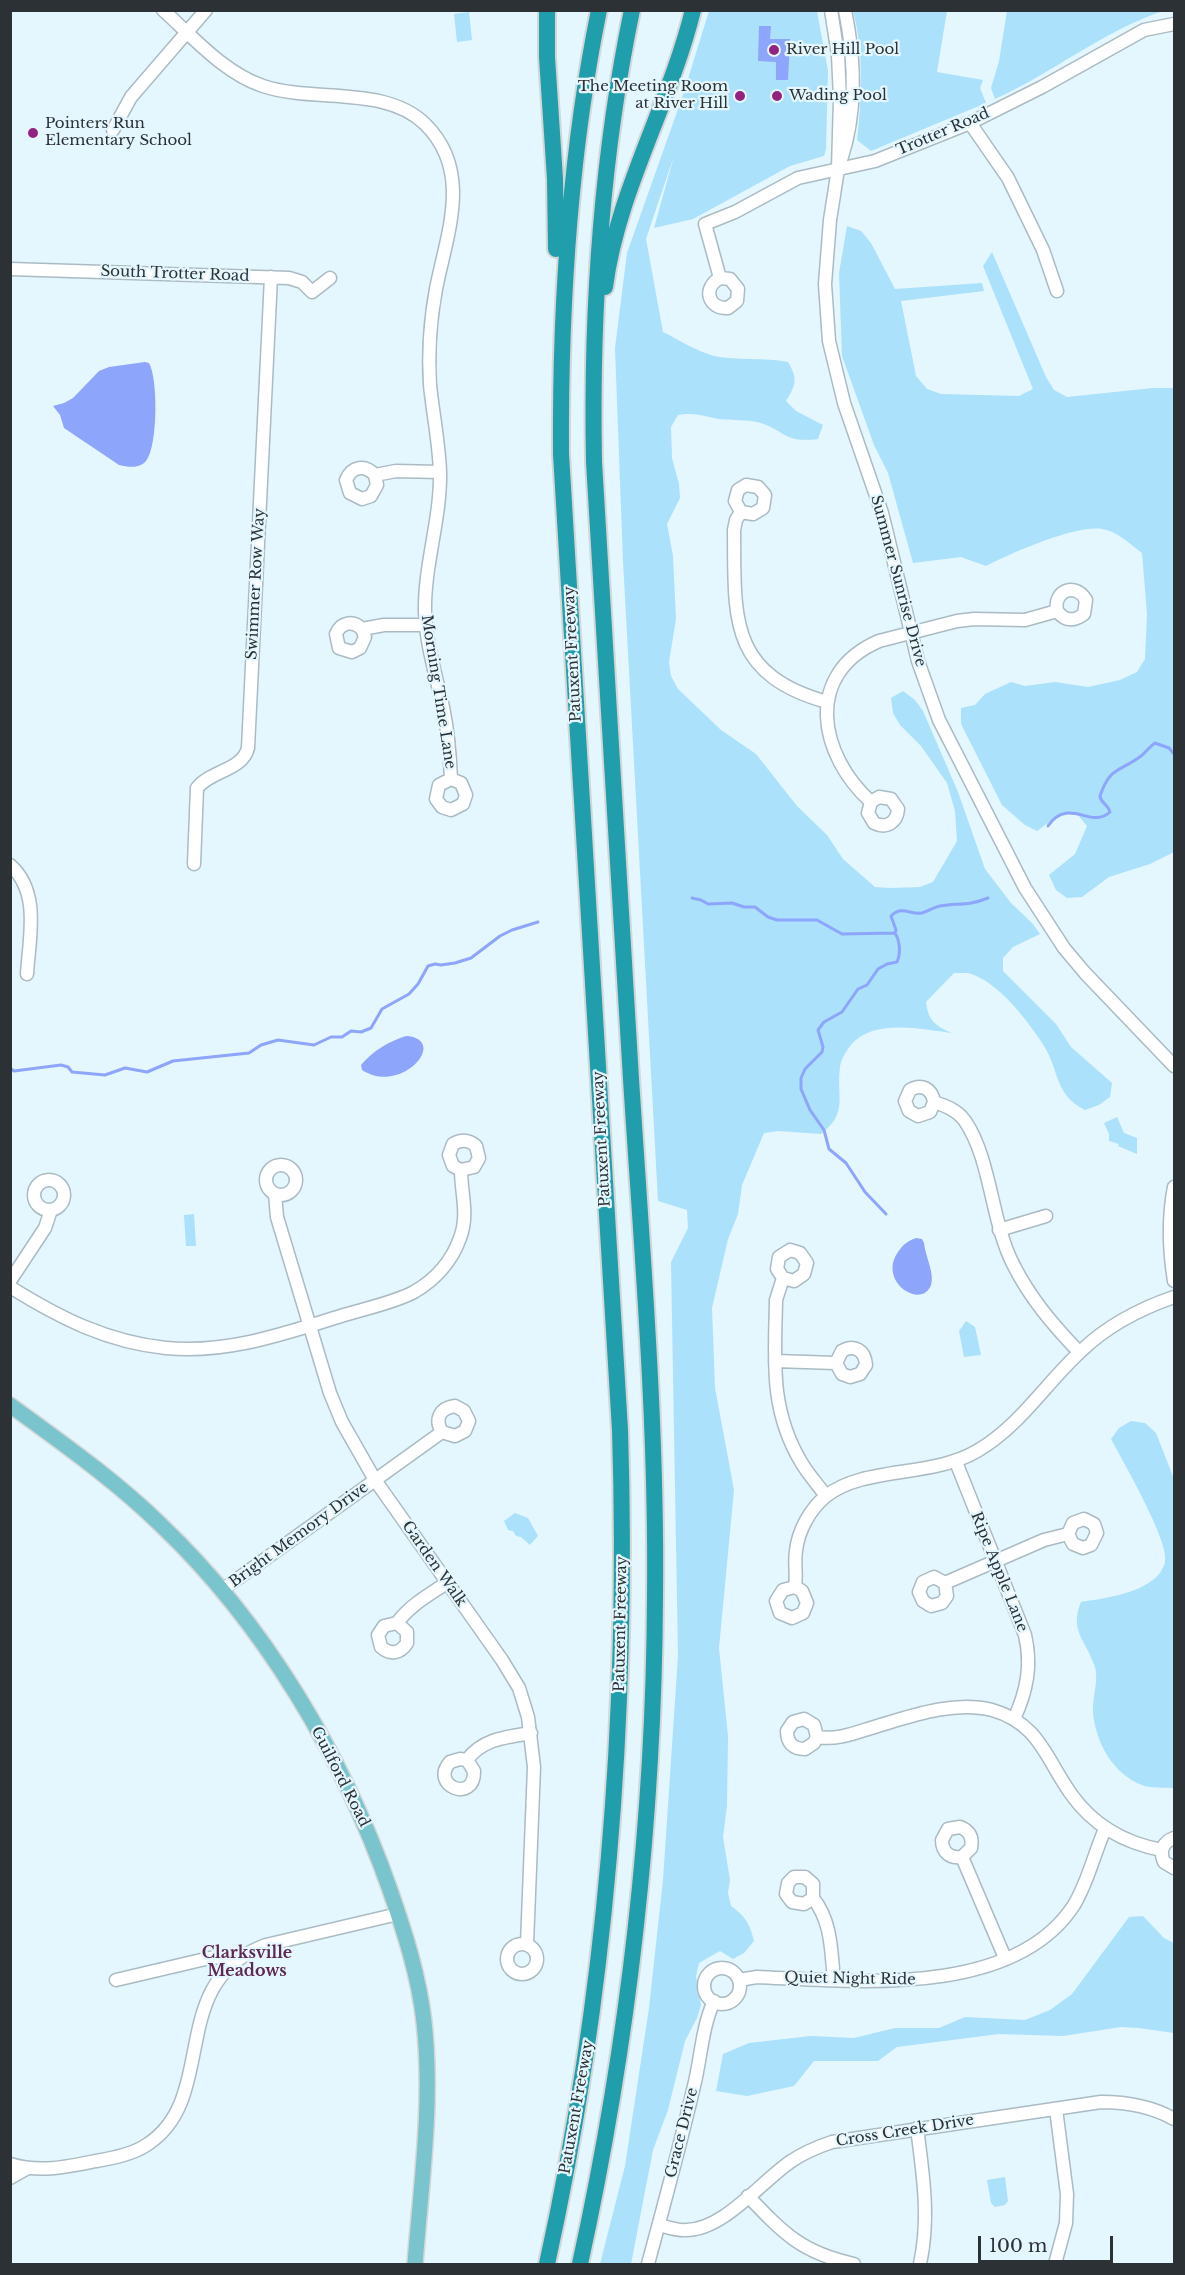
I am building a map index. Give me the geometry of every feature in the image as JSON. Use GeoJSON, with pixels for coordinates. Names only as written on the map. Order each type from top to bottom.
{"type":"FeatureCollection","features":[{"type":"Feature","properties":{"kind":"highway"},"geometry":{"type":"LineString","coordinates":[[547,10],[547,57],[555,179],[561,361]]}},
{"type":"Feature","properties":{"kind":"highway","name":"Patuxent Freeway"},"geometry":{"type":"LineString","coordinates":[[547,2265],[583,2077],[603,1925],[618,1754],[623,1596],[620,1430],[562,465],[561,361],[566,240],[583,97],[599,10]]}},
{"type":"Feature","properties":{"kind":"highway"},"geometry":{"type":"LineString","coordinates":[[580,2265],[614,2087],[626,2014],[637,1919],[650,1755],[656,1597],[652,1430],[594,462],[592,381],[600,234],[615,104],[632,10]]}},
{"type":"Feature","properties":{"kind":"highway"},"geometry":{"type":"LineString","coordinates":[[594,462],[603,307],[616,232],[679,64],[693,10]]}},
{"type":"Feature","properties":{"kind":"main road","name":"Guilford Road"},"geometry":{"type":"LineString","coordinates":[[10,1405],[122,1490],[160,1524],[222,1590],[273,1660],[313,1722],[338,1767],[366,1827],[398,1914],[415,1971],[426,2049],[426,2105],[415,2265]]}},
{"type":"Feature","properties":{"kind":"street","name":"Morning Time Lane"},"geometry":{"type":"LineString","coordinates":[[163,10],[227,66],[261,86],[289,93],[382,101],[405,110],[424,123],[444,149],[452,174],[454,201],[433,308],[430,353],[430,384],[440,471],[438,505],[426,590],[426,625],[447,732],[451,779]]}},
{"type":"Feature","properties":{"kind":"street"},"geometry":{"type":"LineString","coordinates":[[112,130],[131,97],[206,10]]}},
{"type":"Feature","properties":{"kind":"street","name":"Summer Sunrise Drive"},"geometry":{"type":"LineString","coordinates":[[831,10],[840,76],[838,169],[826,262],[826,311],[829,341],[844,403],[882,513],[909,632],[939,720],[1025,888],[1064,948],[1174,1066]]}},
{"type":"Feature","properties":{"kind":"street","name":"Summer Sunrise Drive"},"geometry":{"type":"LineString","coordinates":[[838,169],[851,122],[853,98],[851,53],[844,10]]}},
{"type":"Feature","properties":{"kind":"street","name":"Trotter Road"},"geometry":{"type":"LineString","coordinates":[[720,278],[705,224],[735,212],[788,182],[809,175],[875,161],[970,123],[1042,87],[1143,30],[1174,24]]}},
{"type":"Feature","properties":{"kind":"street"},"geometry":{"type":"LineString","coordinates":[[970,123],[1008,178],[1043,250],[1057,291]]}},
{"type":"Feature","properties":{"kind":"street","name":"South Trotter Road"},"geometry":{"type":"LineString","coordinates":[[10,268],[289,278],[302,282],[312,292],[330,278]]}},
{"type":"Feature","properties":{"kind":"street","name":"Swimmer Row Way"},"geometry":{"type":"LineString","coordinates":[[194,864],[197,788],[208,777],[242,760],[248,748],[271,277]]}},
{"type":"Feature","properties":{"kind":"street"},"geometry":{"type":"LineString","coordinates":[[375,475],[396,471],[440,471]]}},
{"type":"Feature","properties":{"kind":"street"},"geometry":{"type":"LineString","coordinates":[[741,512],[734,530],[735,602],[743,639],[760,666],[782,684],[807,696],[827,702]]}},
{"type":"Feature","properties":{"kind":"street"},"geometry":{"type":"LineString","coordinates":[[871,802],[850,781],[835,753],[826,718],[827,702],[836,677],[857,653],[879,641],[947,623],[974,619],[1025,620],[1057,611]]}},
{"type":"Feature","properties":{"kind":"street"},"geometry":{"type":"LineString","coordinates":[[362,629],[384,625],[426,625]]}},
{"type":"Feature","properties":{"kind":"street"},"geometry":{"type":"LineString","coordinates":[[10,865],[20,874],[31,905],[27,974]]}},
{"type":"Feature","properties":{"kind":"street"},"geometry":{"type":"LineString","coordinates":[[934,1102],[958,1113],[971,1132],[978,1148],[999,1230],[1013,1264],[1031,1295],[1051,1322],[1079,1352]]}},
{"type":"Feature","properties":{"kind":"street"},"geometry":{"type":"LineString","coordinates":[[10,1287],[65,1320],[109,1337],[165,1348],[191,1349],[242,1345],[400,1298],[414,1292],[437,1274],[454,1252],[462,1235],[465,1214],[461,1170]]}},
{"type":"Feature","properties":{"kind":"street"},"geometry":{"type":"LineString","coordinates":[[1174,1187],[1170,1240],[1174,1281]]}},
{"type":"Feature","properties":{"kind":"street","name":"Garden Walk"},"geometry":{"type":"LineString","coordinates":[[275,1194],[277,1217],[330,1393],[342,1422],[375,1480],[502,1660],[525,1703],[534,1767],[527,1944]]}},
{"type":"Feature","properties":{"kind":"street"},"geometry":{"type":"LineString","coordinates":[[10,1281],[45,1228],[51,1210]]}},
{"type":"Feature","properties":{"kind":"street"},"geometry":{"type":"LineString","coordinates":[[999,1230],[1046,1216]]}},
{"type":"Feature","properties":{"kind":"street"},"geometry":{"type":"LineString","coordinates":[[783,1278],[776,1300],[775,1385],[784,1425],[802,1464],[826,1496]]}},
{"type":"Feature","properties":{"kind":"street"},"geometry":{"type":"LineString","coordinates":[[795,1587],[796,1552],[800,1534],[810,1515],[826,1496],[857,1481],[956,1462],[990,1443],[1010,1428],[1079,1352],[1124,1318],[1174,1297]]}},
{"type":"Feature","properties":{"kind":"street"},"geometry":{"type":"LineString","coordinates":[[775,1361],[836,1362]]}},
{"type":"Feature","properties":{"kind":"street","name":"Bright Memory Drive"},"geometry":{"type":"LineString","coordinates":[[222,1590],[442,1432]]}},
{"type":"Feature","properties":{"kind":"street","name":"Ripe Apple Lane"},"geometry":{"type":"LineString","coordinates":[[956,1462],[1028,1646],[1028,1683],[1014,1719]]}},
{"type":"Feature","properties":{"kind":"street"},"geometry":{"type":"LineString","coordinates":[[945,1583],[1044,1540],[1068,1534]]}},
{"type":"Feature","properties":{"kind":"street"},"geometry":{"type":"LineString","coordinates":[[397,1623],[411,1607],[448,1582]]}},
{"type":"Feature","properties":{"kind":"street"},"geometry":{"type":"LineString","coordinates":[[817,1737],[840,1738],[919,1714],[952,1709],[991,1710],[1014,1719],[1034,1735],[1071,1795],[1105,1829],[1122,1839],[1162,1850]]}},
{"type":"Feature","properties":{"kind":"street"},"geometry":{"type":"LineString","coordinates":[[467,1761],[473,1751],[488,1742],[531,1733]]}},
{"type":"Feature","properties":{"kind":"street","name":"Quiet Night Ride"},"geometry":{"type":"LineString","coordinates":[[739,1980],[757,1977],[898,1982],[924,1980],[971,1970],[1005,1958],[1039,1940],[1066,1916],[1082,1890],[1105,1829]]}},
{"type":"Feature","properties":{"kind":"street"},"geometry":{"type":"LineString","coordinates":[[1174,1838],[1168,1840],[1162,1850],[1164,1862],[1174,1868]]}},
{"type":"Feature","properties":{"kind":"street"},"geometry":{"type":"LineString","coordinates":[[962,1857],[1005,1958]]}},
{"type":"Feature","properties":{"kind":"street"},"geometry":{"type":"LineString","coordinates":[[813,1898],[827,1924],[834,1980]]}},
{"type":"Feature","properties":{"kind":"street"},"geometry":{"type":"LineString","coordinates":[[10,2164],[26,2169],[62,2168],[134,2151],[157,2138],[174,2116],[183,2097],[199,2023],[207,1999],[225,1970],[250,1951],[266,1945],[398,1914]]}},
{"type":"Feature","properties":{"kind":"street"},"geometry":{"type":"LineString","coordinates":[[116,1980],[214,1957],[237,1960]]}},
{"type":"Feature","properties":{"kind":"street"},"geometry":{"type":"LineString","coordinates":[[725,1968],[735,1973],[739,1980],[739,1990],[732,2000],[719,2003],[709,1998],[704,1987],[711,1971],[725,1968]]}},
{"type":"Feature","properties":{"kind":"street","name":"Grace Drive"},"geometry":{"type":"LineString","coordinates":[[648,2265],[697,2076],[708,2014],[714,2001]]}},
{"type":"Feature","properties":{"kind":"street","name":"Cross Creek Drive"},"geometry":{"type":"LineString","coordinates":[[659,2225],[685,2230],[703,2228],[720,2220],[788,2163],[815,2148],[832,2142],[1101,2102],[1137,2104],[1163,2112],[1174,2119]]}},
{"type":"Feature","properties":{"kind":"street"},"geometry":{"type":"LineString","coordinates":[[1055,2265],[1066,2223],[1066,2194],[1056,2109]]}},
{"type":"Feature","properties":{"kind":"street"},"geometry":{"type":"LineString","coordinates":[[917,2128],[927,2206],[920,2265]]}},
{"type":"Feature","properties":{"kind":"street"},"geometry":{"type":"LineString","coordinates":[[10,2178],[26,2169]]}},
{"type":"Feature","properties":{"kind":"street"},"geometry":{"type":"LineString","coordinates":[[748,2196],[779,2229],[813,2253],[854,2265]]}},
{"type":"Feature","properties":{"kind":"shaded area"},"geometry":{"type":"Polygon","coordinates":[[[1007,10],[1163,11],[1141,19],[1099,41],[995,99],[991,88],[999,61],[1007,10]]]}},
{"type":"Feature","properties":{"kind":"shaded area"},"geometry":{"type":"Polygon","coordinates":[[[709,11],[817,11],[828,71],[826,149],[824,156],[790,166],[693,219],[654,228],[674,156],[646,239],[663,332],[714,356],[788,362],[795,382],[786,401],[796,411],[823,425],[818,439],[807,440],[786,436],[770,426],[756,422],[694,414],[678,415],[671,427],[672,458],[680,498],[667,524],[673,556],[676,619],[669,662],[671,676],[678,689],[721,730],[756,754],[797,806],[827,835],[843,859],[875,887],[920,887],[933,882],[957,841],[955,811],[947,783],[921,746],[900,725],[893,713],[891,698],[903,691],[915,700],[923,711],[958,792],[985,869],[1011,903],[1040,934],[1013,947],[1003,958],[1003,971],[1056,1024],[1071,1047],[1112,1083],[1110,1097],[1099,1105],[1085,1110],[1075,1104],[1063,1090],[1044,1046],[1011,1003],[979,977],[968,973],[954,973],[926,1002],[933,1022],[952,1033],[898,1027],[871,1032],[860,1037],[850,1046],[841,1061],[840,1104],[830,1126],[821,1134],[778,1131],[764,1133],[742,1185],[738,1214],[728,1239],[712,1308],[715,1388],[734,1490],[719,1648],[728,1736],[727,1806],[723,1837],[730,1880],[728,1893],[731,1906],[746,1921],[754,1941],[744,1953],[733,1959],[720,1951],[699,1963],[696,1976],[701,2005],[685,2041],[668,2110],[653,2150],[631,2264],[600,2264],[625,2166],[649,2008],[663,1880],[678,1656],[671,1262],[688,1228],[687,1210],[658,1201],[623,561],[615,348],[627,253],[683,95],[709,11]]]}},
{"type":"Feature","properties":{"kind":"shaded area"},"geometry":{"type":"Polygon","coordinates":[[[853,11],[947,11],[937,72],[983,80],[980,88],[986,103],[871,151],[857,140],[861,75],[857,26],[853,11]]]}},
{"type":"Feature","properties":{"kind":"shaded area"},"geometry":{"type":"Polygon","coordinates":[[[469,12],[472,40],[457,42],[454,14],[469,12]]]}},
{"type":"Feature","properties":{"kind":"shaded area"},"geometry":{"type":"Polygon","coordinates":[[[847,226],[861,231],[871,243],[895,289],[982,283],[984,291],[901,301],[916,376],[927,389],[941,394],[1019,396],[1033,389],[983,266],[992,252],[1046,377],[1054,390],[1067,397],[1174,388],[1174,852],[1150,864],[1109,877],[1082,897],[1067,898],[1056,890],[1049,875],[1075,854],[1087,826],[1078,815],[1062,813],[1037,831],[1025,825],[1002,805],[961,724],[961,708],[975,705],[985,694],[1011,682],[1025,686],[1055,682],[1088,687],[1120,680],[1137,672],[1145,659],[1147,614],[1142,553],[1113,532],[1090,529],[1043,541],[986,566],[961,557],[913,563],[888,473],[874,445],[842,356],[839,273],[847,226]]]}},
{"type":"Feature","properties":{"kind":"shaded area"},"geometry":{"type":"Polygon","coordinates":[[[1117,1117],[1124,1133],[1137,1138],[1137,1154],[1109,1141],[1109,1134],[1104,1123],[1117,1117]]]}},
{"type":"Feature","properties":{"kind":"shaded area"},"geometry":{"type":"Polygon","coordinates":[[[194,1214],[196,1246],[186,1246],[184,1215],[194,1214]]]}},
{"type":"Feature","properties":{"kind":"shaded area"},"geometry":{"type":"Polygon","coordinates":[[[966,1321],[975,1327],[981,1355],[964,1357],[959,1331],[966,1321]]]}},
{"type":"Feature","properties":{"kind":"shaded area"},"geometry":{"type":"Polygon","coordinates":[[[1131,1421],[1145,1423],[1156,1433],[1174,1479],[1174,1788],[1146,1786],[1132,1780],[1115,1765],[1102,1746],[1093,1713],[1095,1667],[1080,1635],[1077,1621],[1081,1602],[1130,1592],[1142,1587],[1160,1572],[1165,1562],[1165,1552],[1153,1520],[1111,1439],[1119,1428],[1131,1421]]]}},
{"type":"Feature","properties":{"kind":"shaded area"},"geometry":{"type":"Polygon","coordinates":[[[515,1513],[528,1518],[538,1536],[530,1545],[521,1537],[516,1536],[513,1531],[508,1530],[504,1521],[515,1513]]]}},
{"type":"Feature","properties":{"kind":"shaded area"},"geometry":{"type":"Polygon","coordinates":[[[1143,1916],[1164,1938],[1174,1943],[1174,2033],[1121,2027],[1063,2036],[999,2034],[897,2047],[878,2061],[814,2061],[794,2086],[747,2096],[716,2091],[723,2054],[749,2043],[811,2036],[854,2038],[895,2028],[939,2028],[965,2017],[1025,2020],[1050,2010],[1072,1994],[1129,1917],[1143,1916]]]}},
{"type":"Feature","properties":{"kind":"shaded area"},"geometry":{"type":"Polygon","coordinates":[[[1005,2177],[1008,2201],[1005,2205],[995,2207],[991,2203],[987,2180],[1005,2177]]]}},
{"type":"Feature","properties":{"kind":"water","name":"River Hill Pool"},"geometry":{"type":"Polygon","coordinates":[[[759,26],[771,26],[770,39],[790,39],[788,80],[776,80],[776,62],[758,61],[759,26]]]}},
{"type":"Feature","properties":{"kind":"water"},"geometry":{"type":"Polygon","coordinates":[[[149,363],[152,371],[155,397],[155,427],[150,453],[146,461],[140,465],[130,467],[119,465],[64,428],[60,415],[53,406],[73,398],[99,371],[109,367],[149,363]]]}},
{"type":"Feature","properties":{"kind":"water"},"geometry":{"type":"Polygon","coordinates":[[[406,1036],[418,1039],[423,1046],[422,1055],[416,1064],[392,1076],[377,1076],[362,1070],[361,1065],[376,1051],[406,1036]]]}},
{"type":"Feature","properties":{"kind":"water"},"geometry":{"type":"Polygon","coordinates":[[[916,1238],[922,1239],[924,1243],[932,1275],[931,1285],[926,1292],[919,1295],[903,1289],[893,1273],[893,1263],[898,1252],[906,1243],[916,1238]]]}},
{"type":"Feature","properties":{"kind":"waterway"},"geometry":{"type":"LineString","coordinates":[[1048,826],[1064,814],[1103,817],[1110,812],[1100,796],[1112,774],[1141,756],[1155,743],[1169,748],[1174,754]]}},
{"type":"Feature","properties":{"kind":"waterway"},"geometry":{"type":"LineString","coordinates":[[692,898],[708,904],[732,903],[744,907],[755,907],[768,917],[777,920],[817,920],[842,934],[895,933],[891,916],[899,911],[922,913],[940,906],[969,903],[988,898]]}},
{"type":"Feature","properties":{"kind":"waterway"},"geometry":{"type":"LineString","coordinates":[[10,1068],[14,1071],[61,1065],[68,1067],[72,1072],[105,1075],[125,1068],[147,1072],[173,1061],[249,1053],[261,1045],[278,1040],[314,1045],[331,1037],[342,1037],[351,1031],[361,1032],[371,1028],[382,1009],[409,994],[418,984],[428,966],[455,963],[471,958],[500,936],[538,922]]}},
{"type":"Feature","properties":{"kind":"waterway"},"geometry":{"type":"LineString","coordinates":[[886,1214],[865,1192],[846,1163],[829,1149],[824,1130],[810,1110],[801,1089],[801,1078],[805,1069],[822,1052],[823,1047],[818,1030],[824,1022],[842,1012],[858,989],[867,985],[878,969],[897,962],[899,947],[895,933]]}},
{"type":"Feature","properties":{"kind":"place","name":"River Hill Pool"},"geometry":{"type":"Point","coordinates":[774,50]}},
{"type":"Feature","properties":{"kind":"place","name":"The Meeting Room at River Hill"},"geometry":{"type":"Point","coordinates":[740,96]}},
{"type":"Feature","properties":{"kind":"place","name":"Wading Pool"},"geometry":{"type":"Point","coordinates":[777,96]}},
{"type":"Feature","properties":{"kind":"place","name":"Pointers Run Elementary School"},"geometry":{"type":"Point","coordinates":[33,133]}},
{"type":"Feature","properties":{"kind":"district","name":"Clarksville Meadows"},"geometry":{"type":"Point","coordinates":[247,1962]}}]}
